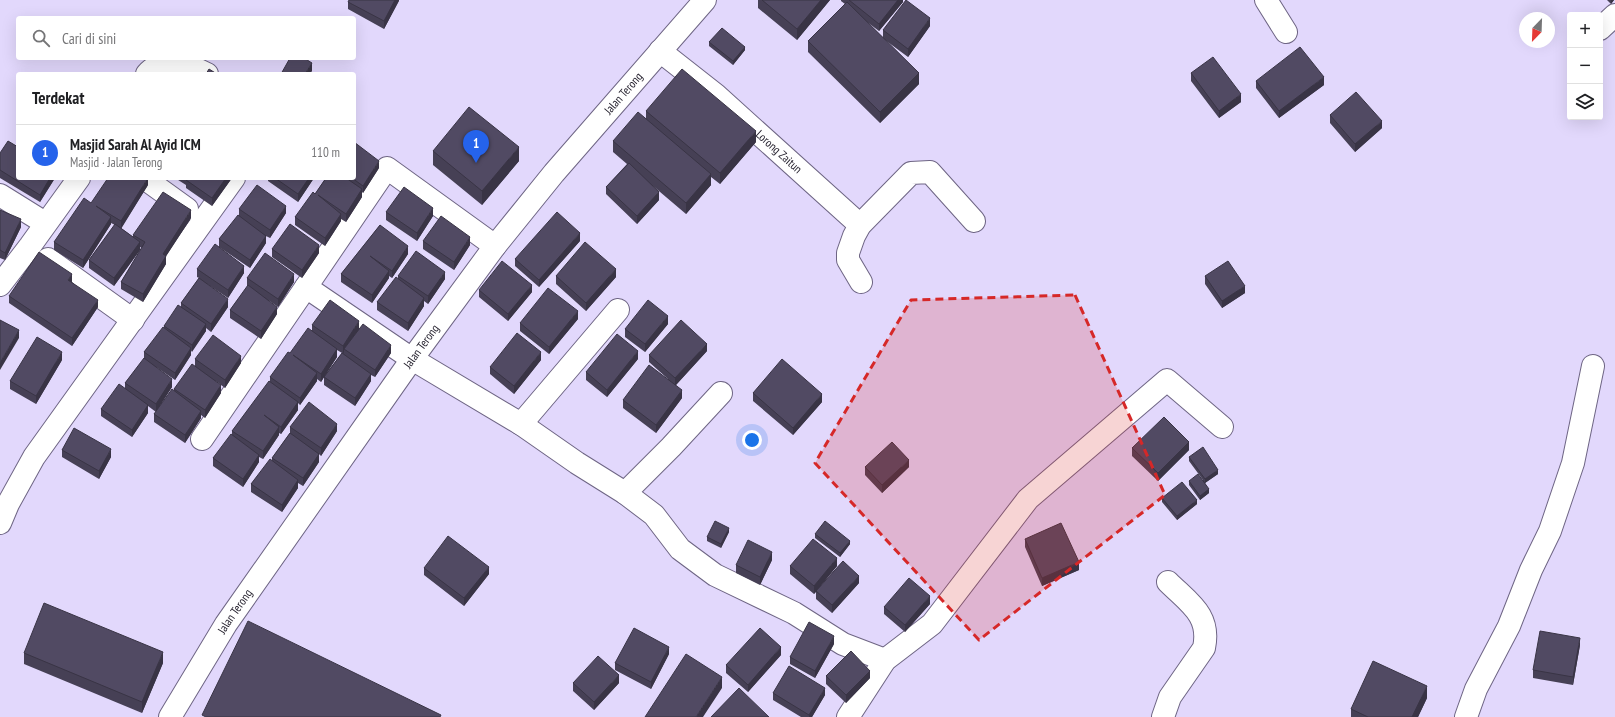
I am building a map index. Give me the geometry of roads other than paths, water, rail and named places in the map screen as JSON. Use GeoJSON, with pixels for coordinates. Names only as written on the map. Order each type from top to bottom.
{"type":"FeatureCollection","features":[{"type":"Feature","properties":{"kind":"street","name":"Jalan Terong"},"geometry":{"type":"LineString","coordinates":[[170,717],[226,624],[412,359],[495,246],[554,173],[705,0]]}},
{"type":"Feature","properties":{"kind":"street"},"geometry":{"type":"LineString","coordinates":[[1266,0],[1286,32]]}},
{"type":"Feature","properties":{"kind":"street"},"geometry":{"type":"LineString","coordinates":[[1603,26],[1615,15]]}},
{"type":"Feature","properties":{"kind":"street","name":"Lorong Zaitun"},"geometry":{"type":"LineString","coordinates":[[660,51],[716,95],[860,225]]}},
{"type":"Feature","properties":{"kind":"street"},"geometry":{"type":"LineString","coordinates":[[149,72],[151,69],[166,63],[182,65],[204,72]]}},
{"type":"Feature","properties":{"kind":"street"},"geometry":{"type":"LineString","coordinates":[[202,439],[306,287],[379,162],[495,246]]}},
{"type":"Feature","properties":{"kind":"street"},"geometry":{"type":"LineString","coordinates":[[861,282],[848,260],[851,245],[860,225],[911,173],[930,172],[974,221]]}},
{"type":"Feature","properties":{"kind":"street"},"geometry":{"type":"LineString","coordinates":[[0,285],[77,180]]}},
{"type":"Feature","properties":{"kind":"street"},"geometry":{"type":"LineString","coordinates":[[147,180],[203,221]]}},
{"type":"Feature","properties":{"kind":"street"},"geometry":{"type":"LineString","coordinates":[[0,523],[8,504],[34,457],[233,180]]}},
{"type":"Feature","properties":{"kind":"street"},"geometry":{"type":"LineString","coordinates":[[0,195],[45,223]]}},
{"type":"Feature","properties":{"kind":"street"},"geometry":{"type":"LineString","coordinates":[[30,246],[133,320]]}},
{"type":"Feature","properties":{"kind":"street"},"geometry":{"type":"LineString","coordinates":[[306,287],[412,359],[520,424],[577,463],[625,492],[654,516],[680,549],[715,575],[794,614],[843,644],[885,660]]}},
{"type":"Feature","properties":{"kind":"street"},"geometry":{"type":"LineString","coordinates":[[520,424],[618,310]]}},
{"type":"Feature","properties":{"kind":"street"},"geometry":{"type":"LineString","coordinates":[[1466,717],[1476,689],[1509,626],[1531,570],[1550,531],[1573,462],[1593,366]]}},
{"type":"Feature","properties":{"kind":"street"},"geometry":{"type":"LineString","coordinates":[[848,717],[885,660],[932,624],[1028,498],[1167,380],[1222,427]]}},
{"type":"Feature","properties":{"kind":"street"},"geometry":{"type":"LineString","coordinates":[[625,492],[671,447],[720,393]]}},
{"type":"Feature","properties":{"kind":"street"},"geometry":{"type":"LineString","coordinates":[[1163,717],[1170,697],[1204,648],[1206,640],[1206,628],[1202,617],[1168,582]]}},
{"type":"Feature","properties":{"kind":"place","name":"Masjid Sarah Al Ayid ICM"},"geometry":{"type":"Point","coordinates":[476,163]}}]}
